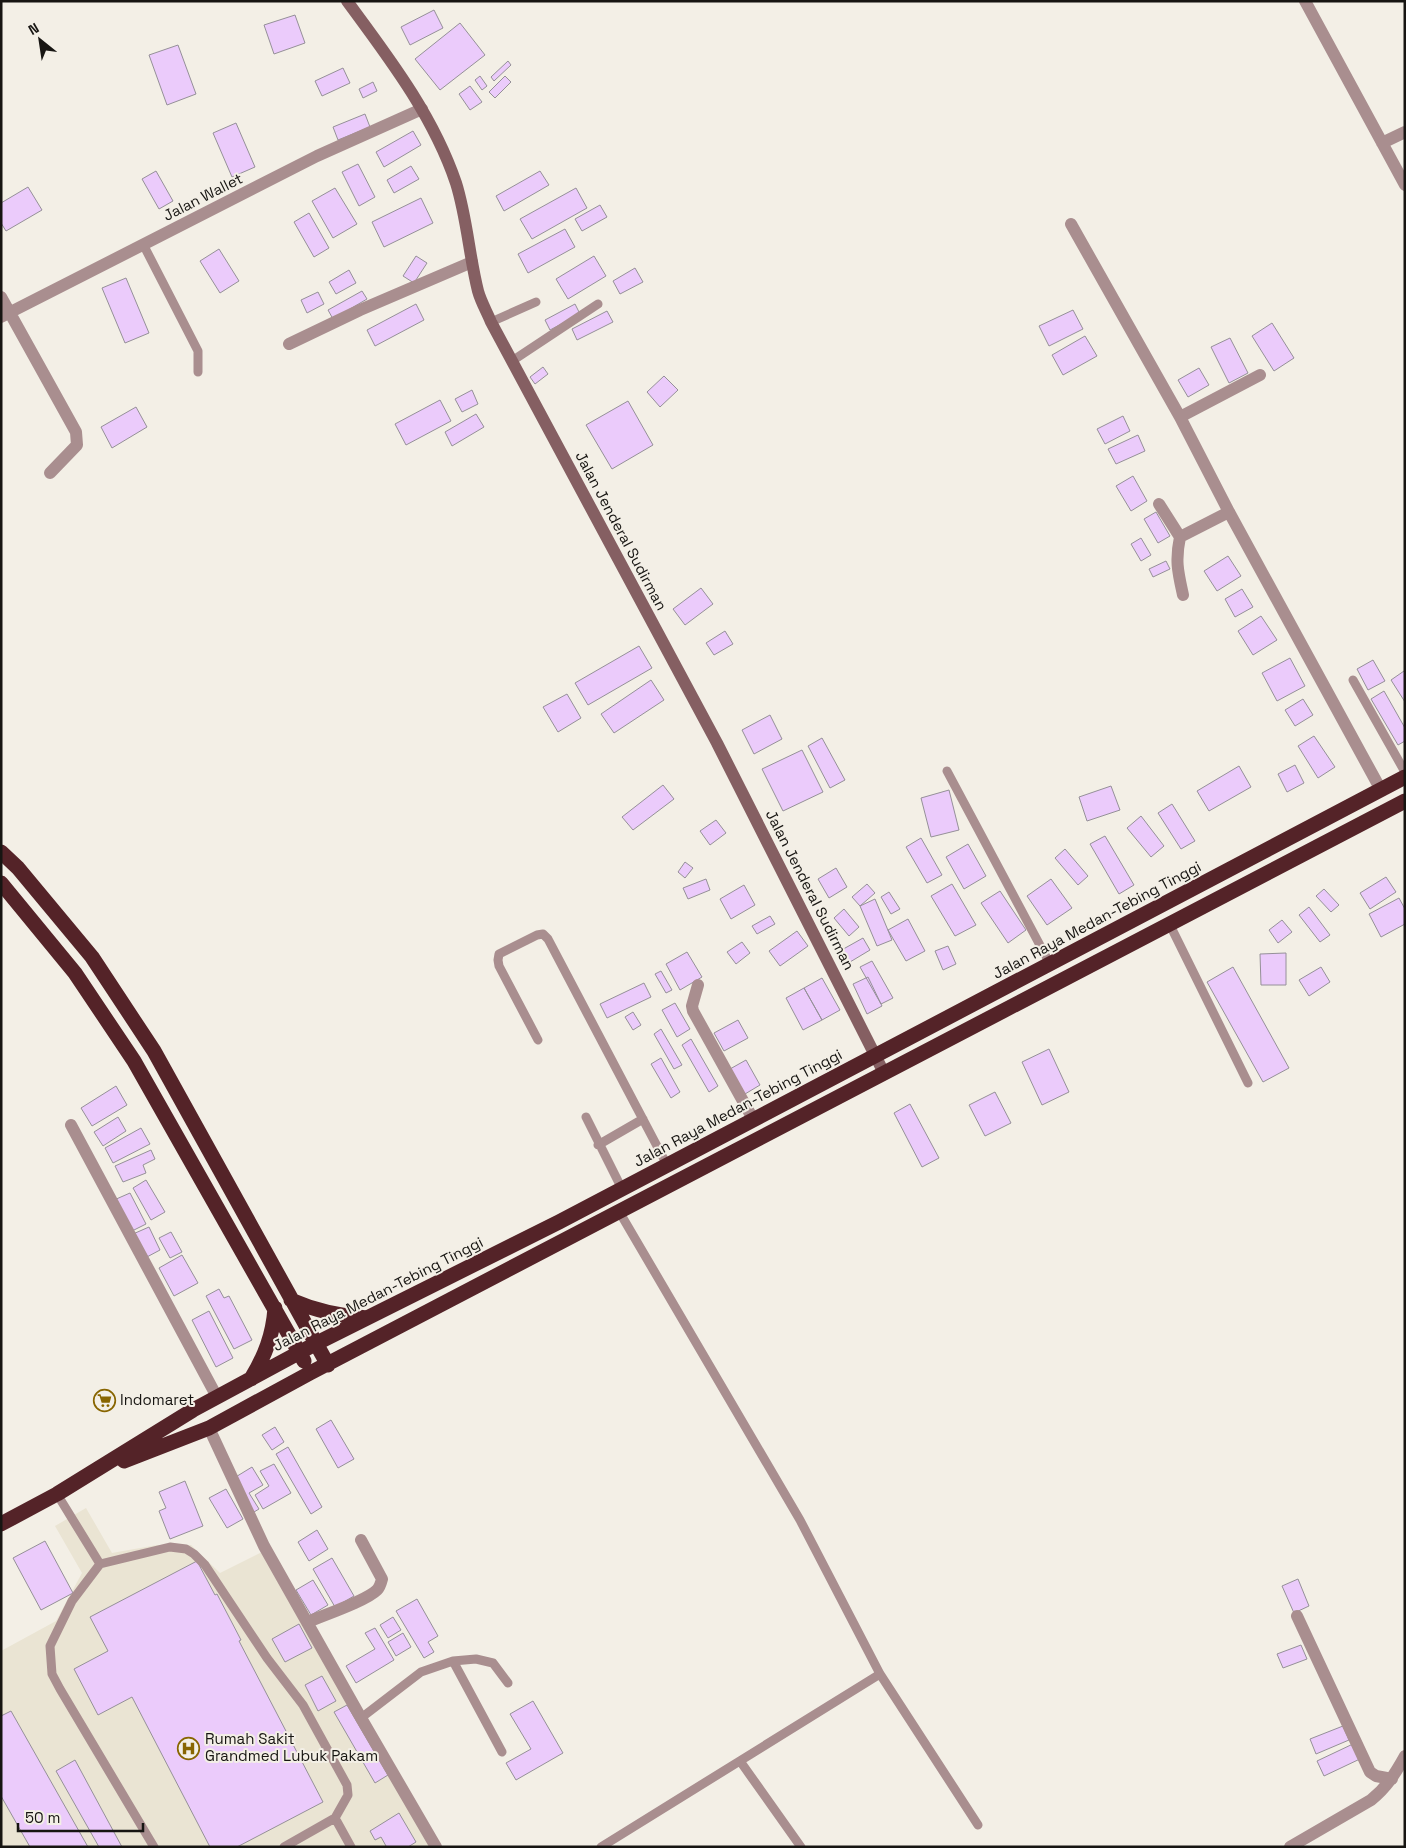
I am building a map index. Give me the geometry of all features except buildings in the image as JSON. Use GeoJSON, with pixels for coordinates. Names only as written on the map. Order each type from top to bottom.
{"type":"FeatureCollection","features":[{"type":"Feature","properties":{"kind":"highway","name":"Jalan Raya Medan-Tebing Tinggi"},"geometry":{"type":"LineString","coordinates":[[1,1524],[57,1494],[217,1397],[300,1354],[317,1343],[667,1165],[1405,778]]}},
{"type":"Feature","properties":{"kind":"highway","name":"Jalan Raya Medan-Tebing Tinggi"},"geometry":{"type":"LineString","coordinates":[[90,1474],[209,1428],[310,1373],[620,1213],[1169,923],[1405,801]]}},
{"type":"Feature","properties":{"kind":"highway"},"geometry":{"type":"LineString","coordinates":[[1,852],[18,868],[92,958],[154,1051],[328,1365]]}},
{"type":"Feature","properties":{"kind":"highway"},"geometry":{"type":"LineString","coordinates":[[1,883],[75,973],[134,1061],[310,1373]]}},
{"type":"Feature","properties":{"kind":"highway"},"geometry":{"type":"LineString","coordinates":[[1201,885],[1211,902]]}},
{"type":"Feature","properties":{"kind":"highway"},"geometry":{"type":"LineString","coordinates":[[291,1300],[311,1309],[330,1314],[366,1318]]}},
{"type":"Feature","properties":{"kind":"highway"},"geometry":{"type":"LineString","coordinates":[[251,1379],[264,1357],[273,1326],[275,1308]]}},
{"type":"Feature","properties":{"kind":"main road","name":"Jalan Jenderal Sudirman"},"geometry":{"type":"LineString","coordinates":[[347,1],[392,62],[422,109],[442,149],[456,184],[479,292],[491,322],[717,743],[884,1073]]}},
{"type":"Feature","properties":{"kind":"street"},"geometry":{"type":"LineString","coordinates":[[1305,1],[1405,185]]}},
{"type":"Feature","properties":{"kind":"street","name":"Jalan Wallet"},"geometry":{"type":"LineString","coordinates":[[6,315],[317,156],[422,109]]}},
{"type":"Feature","properties":{"kind":"street"},"geometry":{"type":"LineString","coordinates":[[1382,142],[1405,132]]}},
{"type":"Feature","properties":{"kind":"street"},"geometry":{"type":"LineString","coordinates":[[1071,224],[1180,417],[1229,512],[1381,790]]}},
{"type":"Feature","properties":{"kind":"street"},"geometry":{"type":"LineString","coordinates":[[289,344],[472,262]]}},
{"type":"Feature","properties":{"kind":"street"},"geometry":{"type":"LineString","coordinates":[[1,297],[6,315],[76,432],[77,445],[50,473]]}},
{"type":"Feature","properties":{"kind":"street"},"geometry":{"type":"LineString","coordinates":[[1180,417],[1260,376]]}},
{"type":"Feature","properties":{"kind":"street"},"geometry":{"type":"LineString","coordinates":[[1159,504],[1180,537],[1176,554],[1176,565],[1183,595]]}},
{"type":"Feature","properties":{"kind":"street"},"geometry":{"type":"LineString","coordinates":[[1180,537],[1229,512]]}},
{"type":"Feature","properties":{"kind":"street"},"geometry":{"type":"LineString","coordinates":[[698,985],[692,1006],[693,1012],[754,1119]]}},
{"type":"Feature","properties":{"kind":"street"},"geometry":{"type":"LineString","coordinates":[[71,1125],[217,1397]]}},
{"type":"Feature","properties":{"kind":"street"},"geometry":{"type":"LineString","coordinates":[[209,1428],[264,1546],[436,1847]]}},
{"type":"Feature","properties":{"kind":"street"},"geometry":{"type":"LineString","coordinates":[[308,1622],[366,1597],[381,1585],[382,1579],[360,1540]]}},
{"type":"Feature","properties":{"kind":"street"},"geometry":{"type":"LineString","coordinates":[[1297,1616],[1370,1772],[1376,1776],[1392,1779]]}},
{"type":"Feature","properties":{"kind":"street"},"geometry":{"type":"LineString","coordinates":[[1290,1847],[1371,1800],[1392,1779],[1405,1756]]}},
{"type":"Feature","properties":{"kind":"lane"},"geometry":{"type":"LineString","coordinates":[[144,246],[195,343],[198,353],[198,372]]}},
{"type":"Feature","properties":{"kind":"lane"},"geometry":{"type":"LineString","coordinates":[[491,322],[536,302]]}},
{"type":"Feature","properties":{"kind":"lane"},"geometry":{"type":"LineString","coordinates":[[512,361],[598,304]]}},
{"type":"Feature","properties":{"kind":"lane"},"geometry":{"type":"LineString","coordinates":[[1353,680],[1405,772]]}},
{"type":"Feature","properties":{"kind":"lane"},"geometry":{"type":"LineString","coordinates":[[947,771],[1050,964]]}},
{"type":"Feature","properties":{"kind":"lane"},"geometry":{"type":"LineString","coordinates":[[1169,923],[1248,1083]]}},
{"type":"Feature","properties":{"kind":"lane"},"geometry":{"type":"LineString","coordinates":[[538,1040],[499,966],[498,960],[499,954],[543,934],[548,939],[667,1165]]}},
{"type":"Feature","properties":{"kind":"lane"},"geometry":{"type":"LineString","coordinates":[[586,1117],[598,1145],[622,1188]]}},
{"type":"Feature","properties":{"kind":"lane"},"geometry":{"type":"LineString","coordinates":[[598,1145],[643,1119]]}},
{"type":"Feature","properties":{"kind":"lane"},"geometry":{"type":"LineString","coordinates":[[620,1213],[800,1520],[880,1674],[978,1825]]}},
{"type":"Feature","properties":{"kind":"lane"},"geometry":{"type":"LineString","coordinates":[[57,1494],[100,1564]]}},
{"type":"Feature","properties":{"kind":"lane"},"geometry":{"type":"LineString","coordinates":[[154,1847],[52,1674],[50,1646],[72,1600],[100,1564],[170,1547],[186,1549],[205,1565],[267,1658],[303,1705],[347,1785],[348,1795],[335,1818],[284,1847]]}},
{"type":"Feature","properties":{"kind":"lane"},"geometry":{"type":"LineString","coordinates":[[361,1718],[420,1672],[453,1661],[476,1659],[493,1663],[508,1683]]}},
{"type":"Feature","properties":{"kind":"lane"},"geometry":{"type":"LineString","coordinates":[[453,1661],[502,1752]]}},
{"type":"Feature","properties":{"kind":"lane"},"geometry":{"type":"LineString","coordinates":[[601,1847],[880,1674]]}},
{"type":"Feature","properties":{"kind":"lane"},"geometry":{"type":"LineString","coordinates":[[740,1761],[801,1847]]}},
{"type":"Feature","properties":{"kind":"lane"},"geometry":{"type":"LineString","coordinates":[[335,1818],[351,1847]]}},
{"type":"Feature","properties":{"kind":"shaded area","name":"Rumah Sakit Grandmed Lubuk Pakam"},"geometry":{"type":"Polygon","coordinates":[[[86,1508],[112,1553],[157,1545],[191,1545],[220,1573],[262,1552],[433,1847],[2,1847],[1,1651],[56,1621],[82,1573],[55,1526],[86,1508]]]}},
{"type":"Feature","properties":{"kind":"place","name":"Indomaret"},"geometry":{"type":"Point","coordinates":[104,1400]}},
{"type":"Feature","properties":{"kind":"place","name":"Rumah Sakit Grandmed Lubuk Pakam"},"geometry":{"type":"Point","coordinates":[189,1748]}}]}
